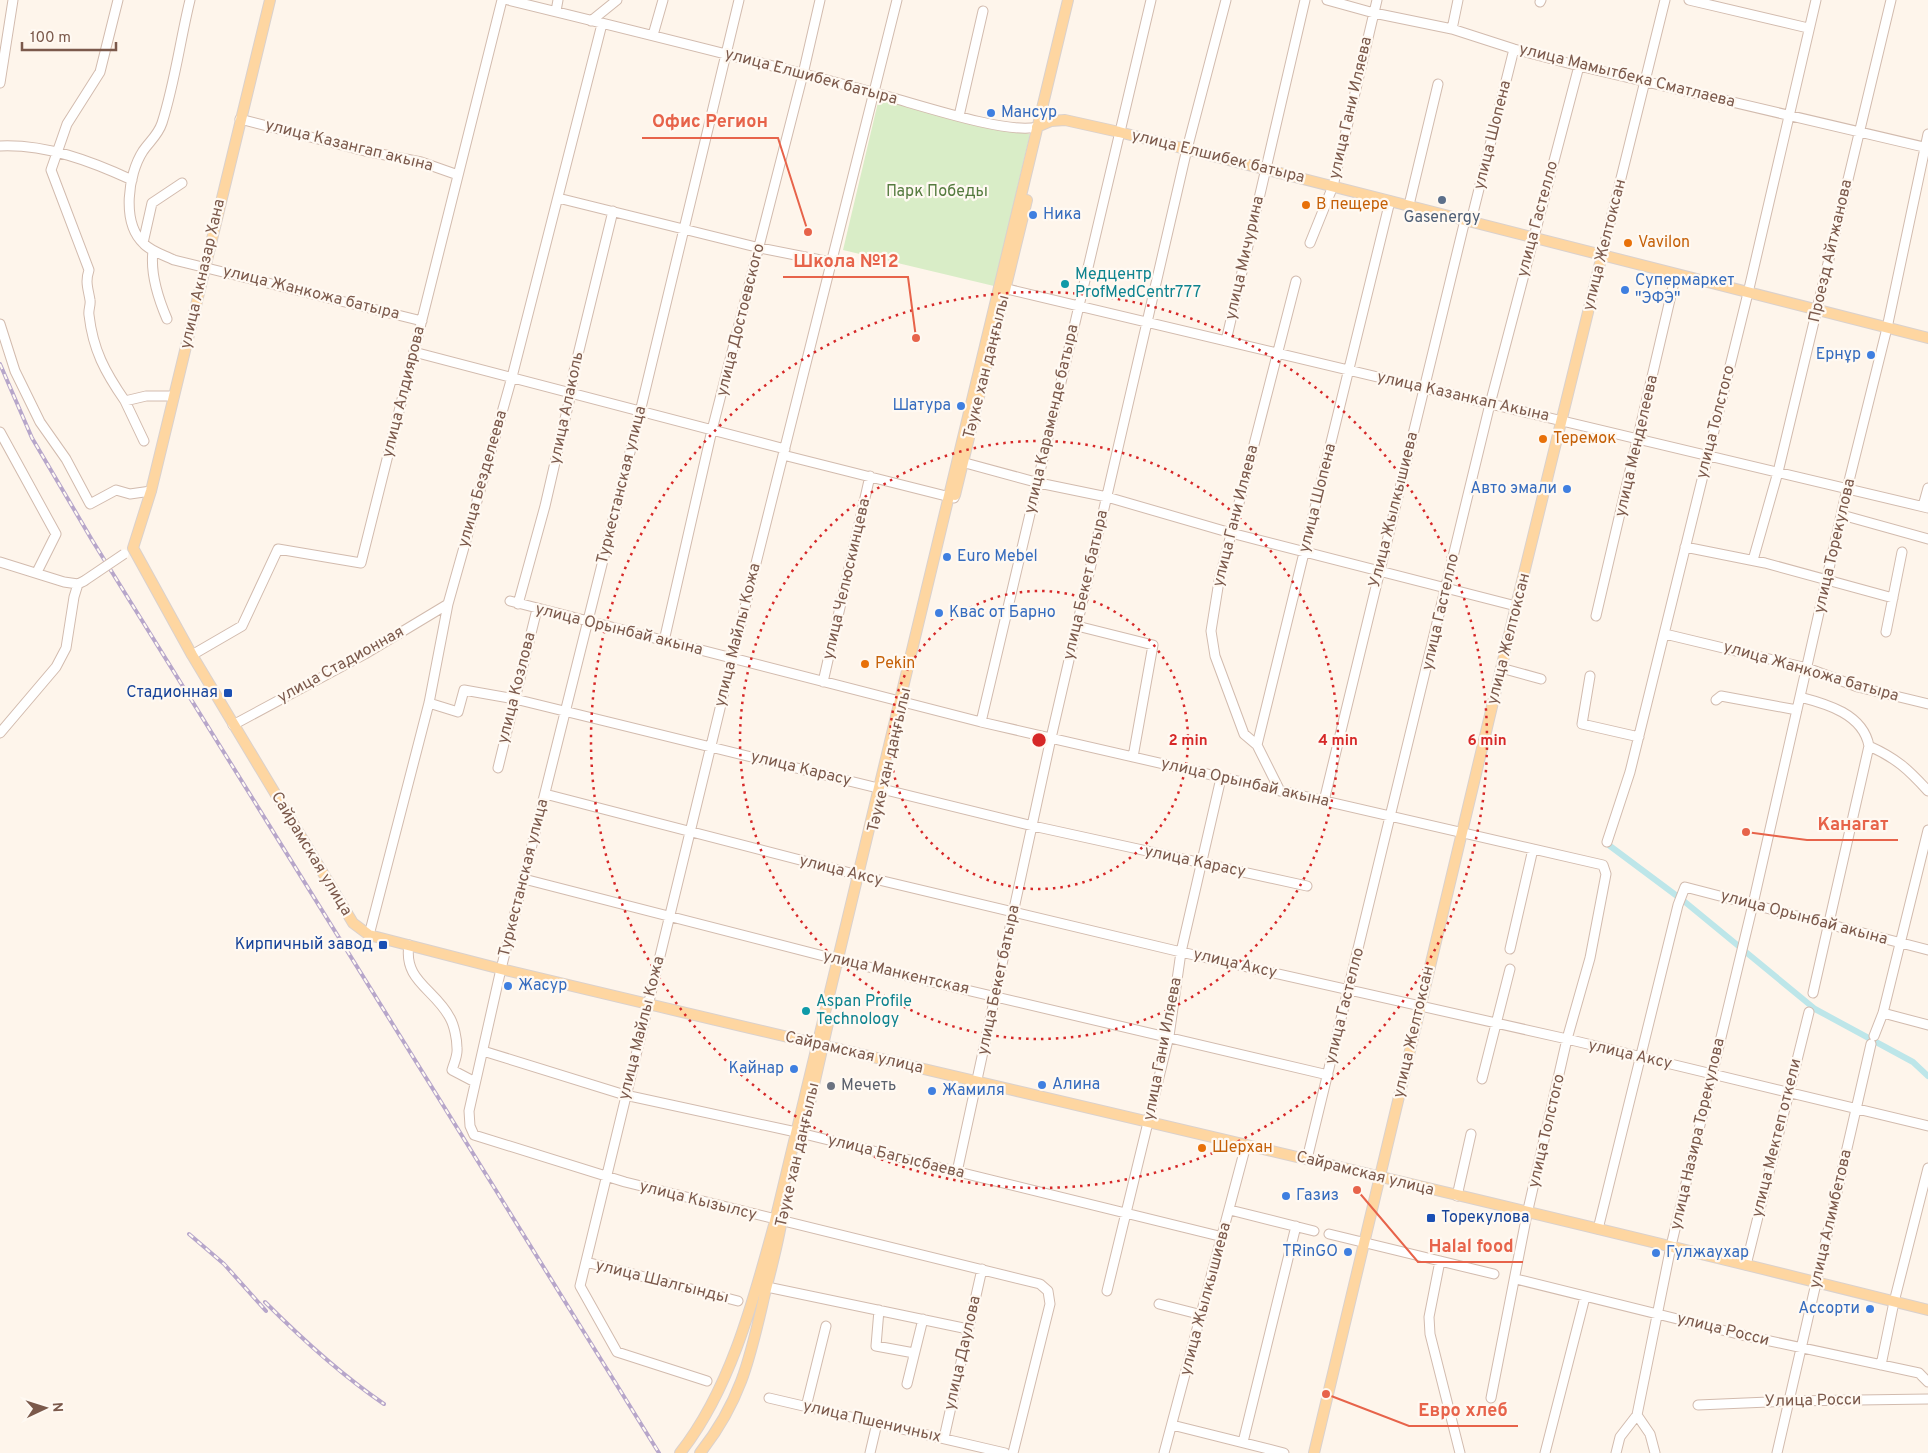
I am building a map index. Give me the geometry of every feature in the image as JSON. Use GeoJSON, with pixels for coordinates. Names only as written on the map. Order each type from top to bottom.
{"type":"FeatureCollection","features":[{"type":"Feature","properties":{"kind":"main road","name":"улица Акназар Хана"},"geometry":{"type":"LineString","coordinates":[[133,548],[151,491],[203,265],[270,0]]}},
{"type":"Feature","properties":{"kind":"main road","name":"Тәуке хан даңғылы"},"geometry":{"type":"LineString","coordinates":[[1041,126],[1068,0]]}},
{"type":"Feature","properties":{"kind":"main road","name":"Тәуке хан даңғылы"},"geometry":{"type":"LineString","coordinates":[[680,1453],[714,1404],[756,1290],[785,1197],[901,701],[1041,126],[1074,0]]}},
{"type":"Feature","properties":{"kind":"main road","name":"улица Елшибек батыра"},"geometry":{"type":"LineString","coordinates":[[1041,126],[1051,121],[1065,120],[1119,132],[1928,338]]}},
{"type":"Feature","properties":{"kind":"main road","name":"улица Желтоксан"},"geometry":{"type":"LineString","coordinates":[[1314,1453],[1420,1005],[1602,255]]}},
{"type":"Feature","properties":{"kind":"main road","name":"Сайрамская улица"},"geometry":{"type":"LineString","coordinates":[[133,548],[233,725],[353,923],[369,935],[648,1004],[1307,1159],[1527,1214],[1672,1246],[1928,1310]]}},
{"type":"Feature","properties":{"kind":"main road","name":"Тәуке хан даңғылы"},"geometry":{"type":"LineString","coordinates":[[700,1453],[728,1411],[744,1380],[772,1274],[777,1222]]}},
{"type":"Feature","properties":{"kind":"street"},"geometry":{"type":"LineString","coordinates":[[0,83],[13,0]]}},
{"type":"Feature","properties":{"kind":"street"},"geometry":{"type":"LineString","coordinates":[[118,0],[100,72],[67,124],[51,170],[88,270],[86,285],[90,302],[88,313],[98,358],[125,400],[144,441]]}},
{"type":"Feature","properties":{"kind":"street"},"geometry":{"type":"LineString","coordinates":[[143,243],[132,225],[128,203],[132,180],[143,151],[154,140],[162,124],[174,81],[190,0]]}},
{"type":"Feature","properties":{"kind":"street","name":"улица Алдиярова"},"geometry":{"type":"LineString","coordinates":[[192,655],[242,626],[278,549],[361,563],[502,0]]}},
{"type":"Feature","properties":{"kind":"street","name":"улица Елшибек батыра"},"geometry":{"type":"LineString","coordinates":[[508,0],[653,35],[959,116],[1022,130],[1041,126]]}},
{"type":"Feature","properties":{"kind":"street"},"geometry":{"type":"LineString","coordinates":[[556,12],[558,0]]}},
{"type":"Feature","properties":{"kind":"street"},"geometry":{"type":"LineString","coordinates":[[591,21],[617,0]]}},
{"type":"Feature","properties":{"kind":"street"},"geometry":{"type":"LineString","coordinates":[[653,35],[663,0]]}},
{"type":"Feature","properties":{"kind":"street","name":"Туркестанская улица"},"geometry":{"type":"LineString","coordinates":[[470,1126],[469,1111],[501,968],[640,412],[739,0]]}},
{"type":"Feature","properties":{"kind":"street","name":"улица Достоевского"},"geometry":{"type":"LineString","coordinates":[[664,641],[712,430],[760,248],[820,0]]}},
{"type":"Feature","properties":{"kind":"street","name":"улица Майлы Кожа"},"geometry":{"type":"LineString","coordinates":[[584,1266],[732,659],[897,0]]}},
{"type":"Feature","properties":{"kind":"street","name":"улица Караменде батыра"},"geometry":{"type":"LineString","coordinates":[[981,722],[1039,483],[1078,306],[1151,0]]}},
{"type":"Feature","properties":{"kind":"street","name":"улица Бекет батыра"},"geometry":{"type":"LineString","coordinates":[[957,1172],[1051,738],[1106,497],[1187,149],[1226,0]]}},
{"type":"Feature","properties":{"kind":"street","name":"улица Мичурина"},"geometry":{"type":"LineString","coordinates":[[1226,341],[1305,0]]}},
{"type":"Feature","properties":{"kind":"street","name":"улица Мамытбека Сматлаева"},"geometry":{"type":"LineString","coordinates":[[1327,0],[1374,13],[1452,29],[1514,49],[1580,66],[1926,148]]}},
{"type":"Feature","properties":{"kind":"street","name":"улица Гани Иляева"},"geometry":{"type":"LineString","coordinates":[[1310,243],[1333,186],[1377,0]]}},
{"type":"Feature","properties":{"kind":"street"},"geometry":{"type":"LineString","coordinates":[[1452,29],[1458,0]]}},
{"type":"Feature","properties":{"kind":"street","name":"улица Желтоксан"},"geometry":{"type":"LineString","coordinates":[[1602,255],[1665,0]]}},
{"type":"Feature","properties":{"kind":"street"},"geometry":{"type":"LineString","coordinates":[[1689,0],[1808,28]]}},
{"type":"Feature","properties":{"kind":"street","name":"улица Толстого"},"geometry":{"type":"LineString","coordinates":[[1607,842],[1630,772],[1665,634],[1748,293],[1816,0]]}},
{"type":"Feature","properties":{"kind":"street","name":"Проезд Айтжанова"},"geometry":{"type":"LineString","coordinates":[[1753,560],[1778,472],[1891,0]]}},
{"type":"Feature","properties":{"kind":"street"},"geometry":{"type":"LineString","coordinates":[[959,116],[983,11]]}},
{"type":"Feature","properties":{"kind":"street","name":"улица Безделеева"},"geometry":{"type":"LineString","coordinates":[[369,935],[428,703],[448,604],[512,377],[602,24]]}},
{"type":"Feature","properties":{"kind":"street","name":"улица Шопена"},"geometry":{"type":"LineString","coordinates":[[1468,220],[1514,49]]}},
{"type":"Feature","properties":{"kind":"street","name":"улица Гастелло"},"geometry":{"type":"LineString","coordinates":[[1307,1159],[1392,817],[1490,404],[1580,66]]}},
{"type":"Feature","properties":{"kind":"street"},"geometry":{"type":"LineString","coordinates":[[1409,206],[1438,84]]}},
{"type":"Feature","properties":{"kind":"street","name":"улица Казангап акына"},"geometry":{"type":"LineString","coordinates":[[240,119],[365,151],[421,162],[458,175]]}},
{"type":"Feature","properties":{"kind":"street","name":"улица Торекулова"},"geometry":{"type":"LineString","coordinates":[[1740,956],[1754,904],[1847,489],[1887,328],[1928,134]]}},
{"type":"Feature","properties":{"kind":"street"},"geometry":{"type":"LineString","coordinates":[[0,146],[57,152],[93,162],[132,180]]}},
{"type":"Feature","properties":{"kind":"street"},"geometry":{"type":"LineString","coordinates":[[143,243],[152,203],[182,183]]}},
{"type":"Feature","properties":{"kind":"street"},"geometry":{"type":"LineString","coordinates":[[558,198],[760,248],[832,262]]}},
{"type":"Feature","properties":{"kind":"street","name":"улица Шопена"},"geometry":{"type":"LineString","coordinates":[[1257,745],[1390,201]]}},
{"type":"Feature","properties":{"kind":"street","name":"улица Алаколь"},"geometry":{"type":"LineString","coordinates":[[514,603],[545,506],[571,393],[574,371],[613,212]]}},
{"type":"Feature","properties":{"kind":"street","name":"Улица Жылкышиева"},"geometry":{"type":"LineString","coordinates":[[1324,801],[1378,571],[1468,220]]}},
{"type":"Feature","properties":{"kind":"street","name":"улица Жанкожа батыра"},"geometry":{"type":"LineString","coordinates":[[143,243],[153,251],[174,260],[203,265],[422,320]]}},
{"type":"Feature","properties":{"kind":"street"},"geometry":{"type":"LineString","coordinates":[[153,251],[153,271],[158,300],[167,319]]}},
{"type":"Feature","properties":{"kind":"street","name":"улица Менделеева"},"geometry":{"type":"LineString","coordinates":[[1596,616],[1640,438],[1676,274]]}},
{"type":"Feature","properties":{"kind":"street","name":"улица Гани Иляева"},"geometry":{"type":"LineString","coordinates":[[1257,745],[1244,734],[1215,656],[1211,631],[1219,581],[1296,281]]}},
{"type":"Feature","properties":{"kind":"street","name":"улица Казанкап Акына"},"geometry":{"type":"LineString","coordinates":[[1002,289],[1147,321],[1349,371],[1708,454],[1926,507]]}},
{"type":"Feature","properties":{"kind":"street"},"geometry":{"type":"LineString","coordinates":[[0,324],[15,371],[40,422],[66,459],[90,504],[116,490],[130,494],[151,491]]}},
{"type":"Feature","properties":{"kind":"street"},"geometry":{"type":"LineString","coordinates":[[414,352],[712,430],[784,452],[951,497]]}},
{"type":"Feature","properties":{"kind":"street"},"geometry":{"type":"LineString","coordinates":[[125,400],[146,396],[174,396]]}},
{"type":"Feature","properties":{"kind":"street"},"geometry":{"type":"LineString","coordinates":[[0,432],[56,534],[37,572]]}},
{"type":"Feature","properties":{"kind":"street"},"geometry":{"type":"LineString","coordinates":[[960,462],[1039,483],[1106,497],[1231,533],[1516,606]]}},
{"type":"Feature","properties":{"kind":"street","name":"улица Челюскинцева"},"geometry":{"type":"LineString","coordinates":[[824,682],[870,476]]}},
{"type":"Feature","properties":{"kind":"street"},"geometry":{"type":"LineString","coordinates":[[1926,507],[1928,488]]}},
{"type":"Feature","properties":{"kind":"street"},"geometry":{"type":"LineString","coordinates":[[1842,515],[1928,539]]}},
{"type":"Feature","properties":{"kind":"street"},"geometry":{"type":"LineString","coordinates":[[1685,547],[1753,560],[1893,598]]}},
{"type":"Feature","properties":{"kind":"street"},"geometry":{"type":"LineString","coordinates":[[0,733],[22,704],[56,667],[66,648],[74,597],[81,583],[133,548]]}},
{"type":"Feature","properties":{"kind":"street"},"geometry":{"type":"LineString","coordinates":[[1886,632],[1902,552]]}},
{"type":"Feature","properties":{"kind":"street"},"geometry":{"type":"LineString","coordinates":[[0,562],[64,582],[81,583]]}},
{"type":"Feature","properties":{"kind":"street","name":"улица Орынбай акына"},"geometry":{"type":"LineString","coordinates":[[514,603],[981,722],[1603,865]]}},
{"type":"Feature","properties":{"kind":"street","name":"улица Стадионная"},"geometry":{"type":"LineString","coordinates":[[233,725],[365,654],[448,604]]}},
{"type":"Feature","properties":{"kind":"street","name":"улица Козлова"},"geometry":{"type":"LineString","coordinates":[[498,768],[537,609]]}},
{"type":"Feature","properties":{"kind":"street"},"geometry":{"type":"LineString","coordinates":[[1077,626],[1153,644],[1133,757]]}},
{"type":"Feature","properties":{"kind":"street","name":"улица Жанкожа батыра"},"geometry":{"type":"LineString","coordinates":[[1665,634],[1807,668],[1858,687],[1928,704]]}},
{"type":"Feature","properties":{"kind":"street"},"geometry":{"type":"LineString","coordinates":[[1502,668],[1541,679]]}},
{"type":"Feature","properties":{"kind":"street"},"geometry":{"type":"LineString","coordinates":[[1590,676],[1582,724],[1639,737]]}},
{"type":"Feature","properties":{"kind":"street","name":"улица Карасу"},"geometry":{"type":"LineString","coordinates":[[428,703],[458,712],[464,690],[515,699],[1033,826],[1307,886]]}},
{"type":"Feature","properties":{"kind":"street"},"geometry":{"type":"LineString","coordinates":[[1716,700],[1721,696],[1798,710]]}},
{"type":"Feature","properties":{"kind":"street"},"geometry":{"type":"LineString","coordinates":[[1800,697],[1831,705],[1849,716],[1863,731],[1869,746],[1813,993]]}},
{"type":"Feature","properties":{"kind":"street"},"geometry":{"type":"LineString","coordinates":[[1257,745],[1280,791]]}},
{"type":"Feature","properties":{"kind":"street"},"geometry":{"type":"LineString","coordinates":[[1869,746],[1900,762],[1928,791]]}},
{"type":"Feature","properties":{"kind":"street","name":"улица Гани Иляева"},"geometry":{"type":"LineString","coordinates":[[1107,1291],[1169,1036],[1182,952],[1200,864],[1221,778]]}},
{"type":"Feature","properties":{"kind":"street","name":"улица Аксу"},"geometry":{"type":"LineString","coordinates":[[545,794],[859,876],[1182,952],[1567,1039],[1788,1094],[1928,1126]]}},
{"type":"Feature","properties":{"kind":"street","name":"улица Алимбетова"},"geometry":{"type":"LineString","coordinates":[[1777,1453],[1856,1109],[1873,1040],[1883,1013],[1928,830]]}},
{"type":"Feature","properties":{"kind":"street"},"geometry":{"type":"LineString","coordinates":[[1510,949],[1533,849]]}},
{"type":"Feature","properties":{"kind":"street","name":"улица Толстого"},"geometry":{"type":"LineString","coordinates":[[1491,1398],[1516,1279],[1527,1214],[1567,1039],[1590,958],[1606,874],[1603,865]]}},
{"type":"Feature","properties":{"kind":"street","name":"улица Манкентская"},"geometry":{"type":"LineString","coordinates":[[524,878],[840,960],[1328,1075]]}},
{"type":"Feature","properties":{"kind":"street","name":"улица Орынбай акына"},"geometry":{"type":"LineString","coordinates":[[1640,1058],[1678,904],[1682,891],[1686,887],[1928,950]]}},
{"type":"Feature","properties":{"kind":"street"},"geometry":{"type":"LineString","coordinates":[[409,944],[407,959],[414,975],[439,1002],[451,1019],[458,1049],[452,1070],[475,1082]]}},
{"type":"Feature","properties":{"kind":"street","name":"улица Назира Торекулова"},"geometry":{"type":"LineString","coordinates":[[1616,1453],[1620,1437],[1637,1415],[1672,1246],[1740,956]]}},
{"type":"Feature","properties":{"kind":"street"},"geometry":{"type":"LineString","coordinates":[[1482,1079],[1510,968]]}},
{"type":"Feature","properties":{"kind":"street","name":"улица Мектеп откели"},"geometry":{"type":"LineString","coordinates":[[1746,1264],[1808,1012]]}},
{"type":"Feature","properties":{"kind":"street"},"geometry":{"type":"LineString","coordinates":[[1883,1013],[1928,1025]]}},
{"type":"Feature","properties":{"kind":"street","name":"улица Багысбаева"},"geometry":{"type":"LineString","coordinates":[[483,1051],[625,1095],[799,1133],[1223,1237]]}},
{"type":"Feature","properties":{"kind":"street"},"geometry":{"type":"LineString","coordinates":[[1598,1229],[1640,1058]]}},
{"type":"Feature","properties":{"kind":"street","name":"улица Кызылсу"},"geometry":{"type":"LineString","coordinates":[[470,1126],[474,1135],[605,1176],[777,1222],[1040,1284],[1048,1291],[1050,1304],[1013,1453]]}},
{"type":"Feature","properties":{"kind":"street"},"geometry":{"type":"LineString","coordinates":[[1456,1196],[1471,1134]]}},
{"type":"Feature","properties":{"kind":"street","name":"улица Жылкышиева"},"geometry":{"type":"LineString","coordinates":[[1164,1453],[1246,1145]]}},
{"type":"Feature","properties":{"kind":"street"},"geometry":{"type":"LineString","coordinates":[[1881,1365],[1894,1302],[1928,1168]]}},
{"type":"Feature","properties":{"kind":"street"},"geometry":{"type":"LineString","coordinates":[[1230,1210],[1314,1231]]}},
{"type":"Feature","properties":{"kind":"street"},"geometry":{"type":"LineString","coordinates":[[1243,1442],[1296,1226]]}},
{"type":"Feature","properties":{"kind":"street"},"geometry":{"type":"LineString","coordinates":[[1329,1234],[1494,1274]]}},
{"type":"Feature","properties":{"kind":"street"},"geometry":{"type":"LineString","coordinates":[[1440,1260],[1429,1316],[1430,1334],[1460,1453]]}},
{"type":"Feature","properties":{"kind":"street"},"geometry":{"type":"LineString","coordinates":[[584,1266],[580,1286],[617,1352],[707,1381]]}},
{"type":"Feature","properties":{"kind":"street","name":"улица Шалгынды"},"geometry":{"type":"LineString","coordinates":[[584,1266],[738,1301]]}},
{"type":"Feature","properties":{"kind":"street","name":"улица Даулова"},"geometry":{"type":"LineString","coordinates":[[944,1438],[982,1269]]}},
{"type":"Feature","properties":{"kind":"street","name":"улица Росси"},"geometry":{"type":"LineString","coordinates":[[1516,1279],[1742,1335],[1919,1373],[1928,1382]]}},
{"type":"Feature","properties":{"kind":"street"},"geometry":{"type":"LineString","coordinates":[[767,1288],[968,1329]]}},
{"type":"Feature","properties":{"kind":"street"},"geometry":{"type":"LineString","coordinates":[[1545,1453],[1585,1297]]}},
{"type":"Feature","properties":{"kind":"street"},"geometry":{"type":"LineString","coordinates":[[1159,1304],[1202,1315]]}},
{"type":"Feature","properties":{"kind":"street"},"geometry":{"type":"LineString","coordinates":[[879,1310],[876,1346],[914,1353]]}},
{"type":"Feature","properties":{"kind":"street"},"geometry":{"type":"LineString","coordinates":[[907,1384],[923,1319]]}},
{"type":"Feature","properties":{"kind":"street"},"geometry":{"type":"LineString","coordinates":[[806,1406],[826,1326]]}},
{"type":"Feature","properties":{"kind":"street","name":"улица Пшеничных"},"geometry":{"type":"LineString","coordinates":[[769,1398],[1005,1453]]}},
{"type":"Feature","properties":{"kind":"street","name":"Улица Росси"},"geometry":{"type":"LineString","coordinates":[[1698,1405],[1790,1400],[1928,1399]]}},
{"type":"Feature","properties":{"kind":"street"},"geometry":{"type":"LineString","coordinates":[[1637,1415],[1650,1434],[1655,1453]]}},
{"type":"Feature","properties":{"kind":"street"},"geometry":{"type":"LineString","coordinates":[[870,1453],[877,1423]]}},
{"type":"Feature","properties":{"kind":"street"},"geometry":{"type":"LineString","coordinates":[[1172,1425],[1284,1453]]}},
{"type":"Feature","properties":{"kind":"green space","name":"Парк Победы"},"geometry":{"type":"Polygon","coordinates":[[[879,98],[1030,134],[994,286],[843,250],[879,98]]]}},
{"type":"Feature","properties":{"kind":"waterway"},"geometry":{"type":"LineString","coordinates":[[1610,846],[1685,902],[1815,1009],[1913,1062],[1928,1076]]}},
{"type":"Feature","properties":{"kind":"railway"},"geometry":{"type":"LineString","coordinates":[[0,364],[32,438],[92,540],[659,1453]]}},
{"type":"Feature","properties":{"kind":"railway"},"geometry":{"type":"LineString","coordinates":[[189,1234],[224,1264],[266,1311]]}},
{"type":"Feature","properties":{"kind":"railway"},"geometry":{"type":"LineString","coordinates":[[265,1302],[322,1356],[384,1404]]}},
{"type":"Feature","properties":{"kind":"place","name":"Мансур"},"geometry":{"type":"Point","coordinates":[991,113]}},
{"type":"Feature","properties":{"kind":"place","name":"Gasenergy"},"geometry":{"type":"Point","coordinates":[1442,200]}},
{"type":"Feature","properties":{"kind":"place","name":"В пещере"},"geometry":{"type":"Point","coordinates":[1306,205]}},
{"type":"Feature","properties":{"kind":"place","name":"Ника"},"geometry":{"type":"Point","coordinates":[1033,215]}},
{"type":"Feature","properties":{"kind":"place","name":"Офис Регион"},"geometry":{"type":"Point","coordinates":[808,232]}},
{"type":"Feature","properties":{"kind":"place","name":"Vavilon"},"geometry":{"type":"Point","coordinates":[1628,243]}},
{"type":"Feature","properties":{"kind":"place","name":"Медцентр ProfMedCentr777"},"geometry":{"type":"Point","coordinates":[1065,284]}},
{"type":"Feature","properties":{"kind":"place","name":"Супермаркет \"ЭФЭ\""},"geometry":{"type":"Point","coordinates":[1625,290]}},
{"type":"Feature","properties":{"kind":"place","name":"Школа №12"},"geometry":{"type":"Point","coordinates":[916,338]}},
{"type":"Feature","properties":{"kind":"place","name":"Ернұр"},"geometry":{"type":"Point","coordinates":[1871,355]}},
{"type":"Feature","properties":{"kind":"place","name":"Шатура"},"geometry":{"type":"Point","coordinates":[961,406]}},
{"type":"Feature","properties":{"kind":"place","name":"Теремок"},"geometry":{"type":"Point","coordinates":[1543,439]}},
{"type":"Feature","properties":{"kind":"place","name":"Авто эмали"},"geometry":{"type":"Point","coordinates":[1567,489]}},
{"type":"Feature","properties":{"kind":"place","name":"Euro Mebel"},"geometry":{"type":"Point","coordinates":[947,557]}},
{"type":"Feature","properties":{"kind":"place","name":"Квас от Барно"},"geometry":{"type":"Point","coordinates":[939,613]}},
{"type":"Feature","properties":{"kind":"place","name":"Pekin"},"geometry":{"type":"Point","coordinates":[865,664]}},
{"type":"Feature","properties":{"kind":"place","name":"Стадионная"},"geometry":{"type":"Point","coordinates":[228,693]}},
{"type":"Feature","properties":{"kind":"place","name":"Канагат"},"geometry":{"type":"Point","coordinates":[1746,832]}},
{"type":"Feature","properties":{"kind":"place","name":"Кирпичный завод"},"geometry":{"type":"Point","coordinates":[383,945]}},
{"type":"Feature","properties":{"kind":"place","name":"Жасур"},"geometry":{"type":"Point","coordinates":[508,986]}},
{"type":"Feature","properties":{"kind":"place","name":"Aspan Profile Technology"},"geometry":{"type":"Point","coordinates":[806,1011]}},
{"type":"Feature","properties":{"kind":"place","name":"Кайнар"},"geometry":{"type":"Point","coordinates":[794,1069]}},
{"type":"Feature","properties":{"kind":"place","name":"Алина"},"geometry":{"type":"Point","coordinates":[1042,1085]}},
{"type":"Feature","properties":{"kind":"place","name":"Мечеть"},"geometry":{"type":"Point","coordinates":[831,1086]}},
{"type":"Feature","properties":{"kind":"place","name":"Жамиля"},"geometry":{"type":"Point","coordinates":[932,1091]}},
{"type":"Feature","properties":{"kind":"place","name":"Шерхан"},"geometry":{"type":"Point","coordinates":[1202,1148]}},
{"type":"Feature","properties":{"kind":"place","name":"Halal food"},"geometry":{"type":"Point","coordinates":[1357,1190]}},
{"type":"Feature","properties":{"kind":"place","name":"Газиз"},"geometry":{"type":"Point","coordinates":[1286,1196]}},
{"type":"Feature","properties":{"kind":"place","name":"Торекулова"},"geometry":{"type":"Point","coordinates":[1431,1218]}},
{"type":"Feature","properties":{"kind":"place","name":"TRinGO"},"geometry":{"type":"Point","coordinates":[1348,1252]}},
{"type":"Feature","properties":{"kind":"place","name":"Гулжаухар"},"geometry":{"type":"Point","coordinates":[1656,1253]}},
{"type":"Feature","properties":{"kind":"place","name":"Ассорти"},"geometry":{"type":"Point","coordinates":[1870,1309]}},
{"type":"Feature","properties":{"kind":"place","name":"Евро хлеб"},"geometry":{"type":"Point","coordinates":[1326,1394]}}]}
